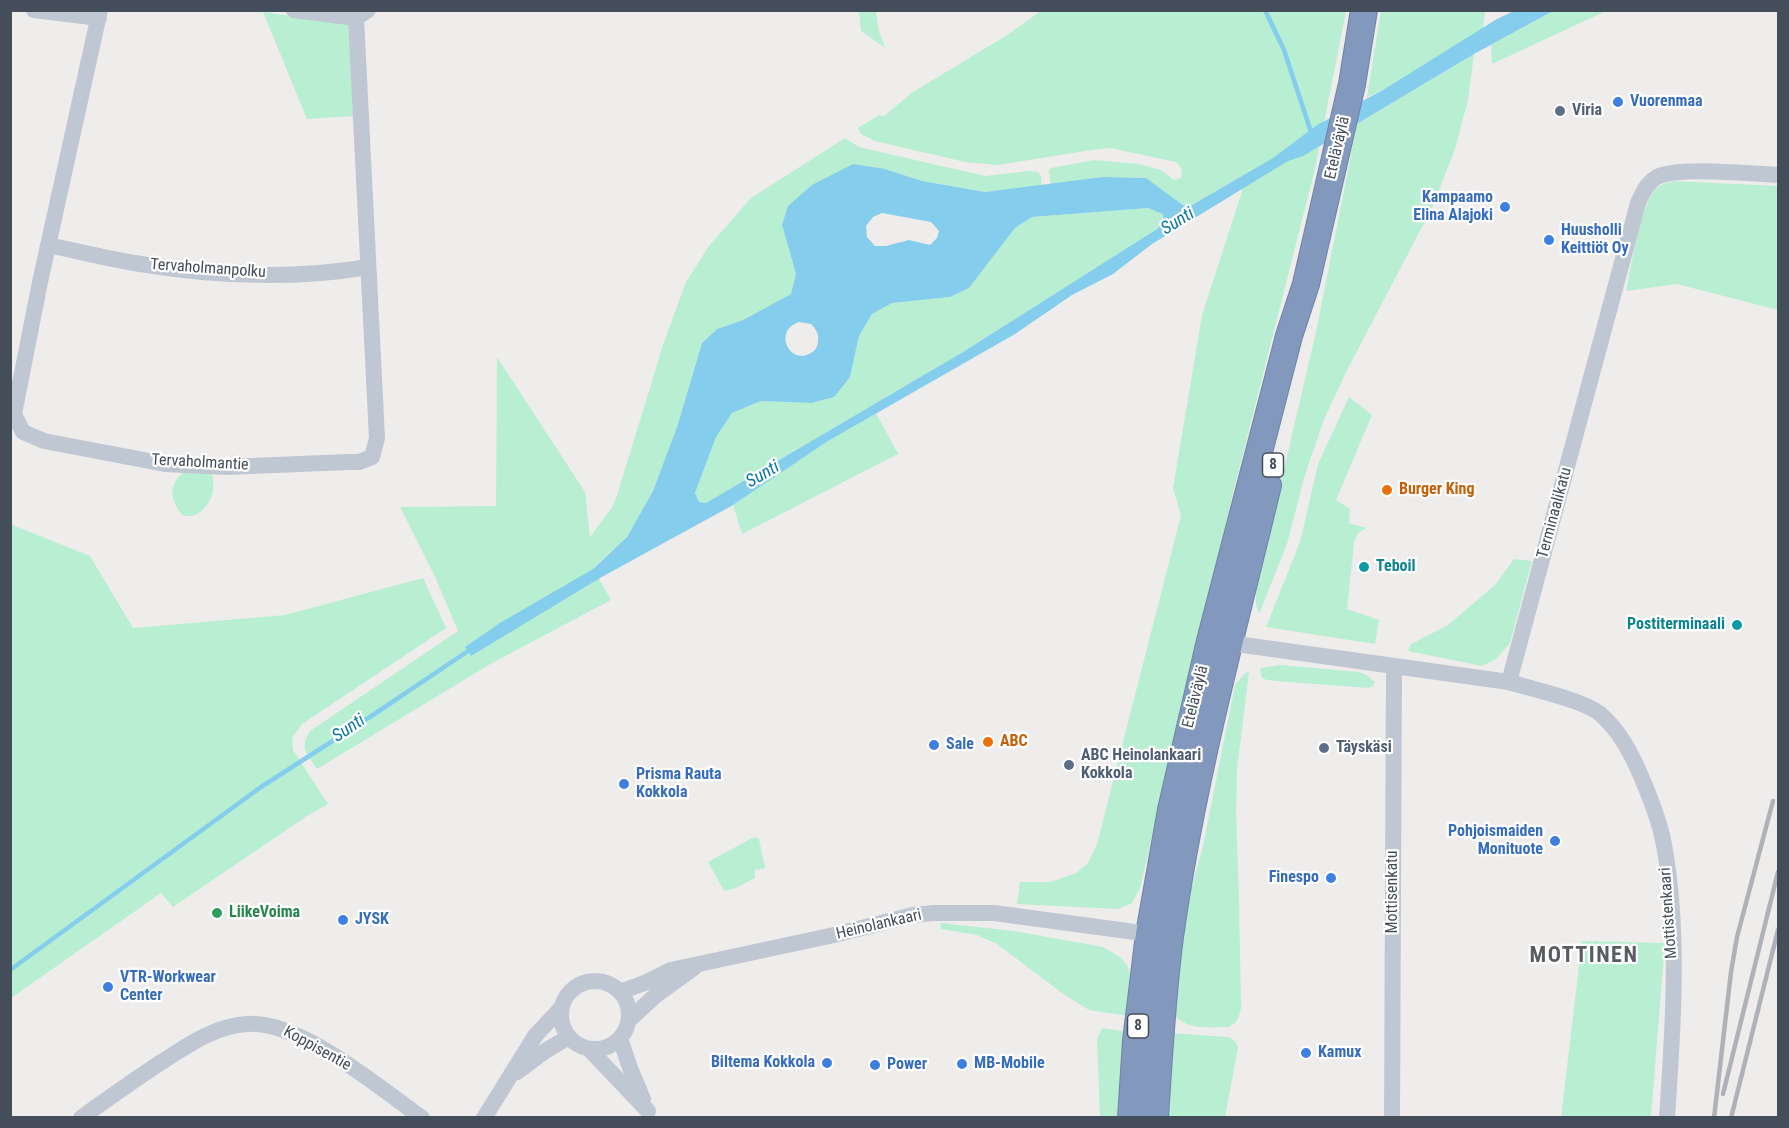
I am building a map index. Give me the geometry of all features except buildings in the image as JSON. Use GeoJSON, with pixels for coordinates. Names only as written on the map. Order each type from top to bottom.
{"type":"FeatureCollection","features":[{"type":"Feature","properties":{"kind":"highway","name":"Eteläväylä"},"geometry":{"type":"LineString","coordinates":[[1155,1118],[1160,936],[1171,810],[1289,399],[1301,339],[1306,284],[1338,152],[1364,10]]}},
{"type":"Feature","properties":{"kind":"highway","name":"Eteläväylä"},"geometry":{"type":"LineString","coordinates":[[1131,1118],[1136,1041],[1160,936]]}},
{"type":"Feature","properties":{"kind":"street"},"geometry":{"type":"LineString","coordinates":[[34,10],[100,14]]}},
{"type":"Feature","properties":{"kind":"street"},"geometry":{"type":"LineString","coordinates":[[294,10],[362,14]]}},
{"type":"Feature","properties":{"kind":"street","name":"Tervaholmantie"},"geometry":{"type":"LineString","coordinates":[[100,14],[48,245],[14,414],[23,432],[44,441],[165,464],[227,467],[358,462],[372,457],[377,438],[368,267],[362,14]]}},
{"type":"Feature","properties":{"kind":"street","name":"Terminaalikatu"},"geometry":{"type":"LineString","coordinates":[[1509,682],[1638,203],[1646,186],[1662,175],[1690,171],[1779,175]]}},
{"type":"Feature","properties":{"kind":"street","name":"Tervaholmanpolku"},"geometry":{"type":"LineString","coordinates":[[48,245],[136,264],[207,272],[310,274],[368,267]]}},
{"type":"Feature","properties":{"kind":"street"},"geometry":{"type":"LineString","coordinates":[[1220,642],[1509,682]]}},
{"type":"Feature","properties":{"kind":"street","name":"Mottisenkatu"},"geometry":{"type":"LineString","coordinates":[[1392,1118],[1394,666]]}},
{"type":"Feature","properties":{"kind":"street","name":"Mottistenkaari"},"geometry":{"type":"LineString","coordinates":[[1509,682],[1576,702],[1597,711],[1615,727],[1636,764],[1654,807],[1664,844],[1672,897],[1673,1002],[1668,1118]]}},
{"type":"Feature","properties":{"kind":"street","name":"Heinolankaari"},"geometry":{"type":"LineString","coordinates":[[620,992],[671,970],[834,935],[913,915],[994,913],[1160,936]]}},
{"type":"Feature","properties":{"kind":"street","name":"Heinolankaari"},"geometry":{"type":"LineString","coordinates":[[629,1020],[655,996],[698,965]]}},
{"type":"Feature","properties":{"kind":"street"},"geometry":{"type":"LineString","coordinates":[[591,981],[611,985],[620,992],[626,1000],[629,1020],[620,1038],[612,1045],[601,1049],[589,1049],[578,1045],[569,1037],[563,1027],[561,1017],[566,998],[573,990],[591,981]]}},
{"type":"Feature","properties":{"kind":"street"},"geometry":{"type":"LineString","coordinates":[[484,1118],[535,1036],[562,1007]]}},
{"type":"Feature","properties":{"kind":"street","name":"Koppisentie"},"geometry":{"type":"LineString","coordinates":[[81,1118],[199,1039],[224,1028],[247,1024],[272,1025],[319,1046],[422,1118]]}},
{"type":"Feature","properties":{"kind":"street"},"geometry":{"type":"LineString","coordinates":[[506,1080],[545,1051],[569,1037]]}},
{"type":"Feature","properties":{"kind":"street"},"geometry":{"type":"LineString","coordinates":[[620,1038],[650,1114]]}},
{"type":"Feature","properties":{"kind":"street"},"geometry":{"type":"LineString","coordinates":[[589,1049],[650,1114]]}},
{"type":"Feature","properties":{"kind":"green space"},"geometry":{"type":"Polygon","coordinates":[[[859,11],[876,11],[878,28],[885,48],[861,31],[859,11]]]}},
{"type":"Feature","properties":{"kind":"green space"},"geometry":{"type":"Polygon","coordinates":[[[1041,11],[1346,11],[1315,169],[1233,493],[1140,888],[1132,903],[1118,909],[1017,904],[1020,882],[1051,882],[1076,873],[1088,863],[1097,844],[1181,515],[1173,488],[1202,315],[1248,173],[1187,208],[1146,178],[1103,177],[1051,185],[1049,171],[1051,168],[1094,160],[1139,164],[1161,170],[1174,180],[1181,178],[1182,169],[1176,162],[1110,148],[998,165],[965,162],[875,141],[861,134],[858,128],[879,115],[884,116],[913,92],[1004,37],[1041,11]]]}},
{"type":"Feature","properties":{"kind":"green space"},"geometry":{"type":"Polygon","coordinates":[[[1381,11],[1485,11],[1483,29],[1383,90],[1367,97],[1381,11]]]}},
{"type":"Feature","properties":{"kind":"green space"},"geometry":{"type":"Polygon","coordinates":[[[1553,11],[1606,11],[1492,64],[1491,45],[1553,11]]]}},
{"type":"Feature","properties":{"kind":"green space"},"geometry":{"type":"Polygon","coordinates":[[[263,12],[349,24],[354,116],[307,119],[263,12]]]}},
{"type":"Feature","properties":{"kind":"green space"},"geometry":{"type":"Polygon","coordinates":[[[1474,54],[1468,100],[1455,149],[1433,206],[1345,374],[1323,422],[1304,478],[1287,544],[1259,614],[1256,605],[1256,582],[1317,327],[1357,124],[1474,54]]]}},
{"type":"Feature","properties":{"kind":"green space"},"geometry":{"type":"Polygon","coordinates":[[[845,138],[859,147],[985,176],[1038,172],[1042,186],[985,192],[922,181],[885,169],[782,225],[796,274],[791,294],[743,320],[717,329],[702,343],[677,427],[653,491],[627,537],[593,568],[611,600],[492,663],[317,769],[307,755],[305,747],[310,731],[458,631],[435,577],[400,507],[496,506],[497,357],[585,492],[590,537],[613,506],[663,345],[686,282],[709,246],[751,198],[845,138]]]}},
{"type":"Feature","properties":{"kind":"green space"},"geometry":{"type":"Polygon","coordinates":[[[1673,181],[1778,186],[1778,310],[1677,284],[1626,291],[1637,237],[1650,197],[1656,189],[1673,181]]]}},
{"type":"Feature","properties":{"kind":"green space"},"geometry":{"type":"Polygon","coordinates":[[[1148,208],[1164,213],[1164,222],[1157,229],[963,352],[706,503],[699,502],[695,493],[716,437],[732,413],[761,401],[811,403],[850,377],[859,336],[872,314],[892,303],[950,297],[969,288],[1015,228],[1032,217],[1148,208]]]}},
{"type":"Feature","properties":{"kind":"green space"},"geometry":{"type":"Polygon","coordinates":[[[1349,397],[1372,415],[1336,500],[1350,509],[1349,523],[1366,528],[1358,533],[1354,543],[1347,609],[1379,620],[1375,644],[1266,627],[1300,542],[1318,464],[1349,397]]]}},
{"type":"Feature","properties":{"kind":"green space"},"geometry":{"type":"Polygon","coordinates":[[[876,413],[898,454],[742,534],[733,505],[828,441],[876,413]]]}},
{"type":"Feature","properties":{"kind":"green space"},"geometry":{"type":"Polygon","coordinates":[[[186,470],[212,475],[214,486],[206,507],[191,516],[182,515],[172,491],[176,480],[186,470]]]}},
{"type":"Feature","properties":{"kind":"green space"},"geometry":{"type":"Polygon","coordinates":[[[10,524],[90,556],[133,628],[285,615],[423,578],[446,628],[302,724],[292,738],[293,750],[328,804],[173,907],[161,893],[11,998],[10,524]]]}},
{"type":"Feature","properties":{"kind":"green space"},"geometry":{"type":"Polygon","coordinates":[[[1514,559],[1532,561],[1510,643],[1496,659],[1482,666],[1408,651],[1411,644],[1448,625],[1495,585],[1514,559]]]}},
{"type":"Feature","properties":{"kind":"green space"},"geometry":{"type":"Polygon","coordinates":[[[1281,665],[1359,672],[1375,682],[1369,688],[1262,678],[1260,668],[1281,665]]]}},
{"type":"Feature","properties":{"kind":"green space"},"geometry":{"type":"Polygon","coordinates":[[[1249,672],[1237,769],[1241,1008],[1238,1019],[1229,1027],[1198,1027],[1185,1023],[1172,1014],[1178,937],[1203,846],[1235,685],[1245,673],[1249,672]]]}},
{"type":"Feature","properties":{"kind":"green space"},"geometry":{"type":"Polygon","coordinates":[[[754,837],[759,839],[765,868],[755,870],[755,878],[736,888],[724,891],[708,862],[754,837]]]}},
{"type":"Feature","properties":{"kind":"green space"},"geometry":{"type":"Polygon","coordinates":[[[940,923],[1014,931],[1103,947],[1120,957],[1127,965],[1132,978],[1128,1016],[1089,1010],[1062,993],[997,944],[977,935],[941,929],[940,923]]]}},
{"type":"Feature","properties":{"kind":"green space"},"geometry":{"type":"Polygon","coordinates":[[[1582,941],[1665,943],[1651,1117],[1561,1118],[1582,941]]]}},
{"type":"Feature","properties":{"kind":"green space"},"geometry":{"type":"Polygon","coordinates":[[[1102,1028],[1129,1032],[1123,1117],[1100,1117],[1097,1039],[1102,1028]]]}},
{"type":"Feature","properties":{"kind":"green space"},"geometry":{"type":"Polygon","coordinates":[[[1169,1033],[1229,1037],[1235,1041],[1238,1047],[1225,1117],[1163,1118],[1169,1033]]]}},
{"type":"Feature","properties":{"kind":"water"},"geometry":{"type":"Polygon","coordinates":[[[1514,11],[1553,11],[1474,54],[1303,156],[1288,161],[1152,244],[1113,274],[1072,295],[1015,334],[828,441],[733,505],[600,578],[471,656],[465,647],[500,623],[593,569],[627,537],[653,491],[677,427],[702,343],[717,329],[743,320],[791,294],[796,274],[782,225],[788,206],[812,185],[853,164],[885,169],[922,181],[985,192],[1103,177],[1146,178],[1187,208],[1273,158],[1317,125],[1383,90],[1497,19],[1514,11]],[[1148,208],[1032,217],[1015,228],[969,288],[950,297],[892,303],[872,314],[859,336],[850,377],[834,397],[811,403],[761,401],[732,413],[716,437],[695,493],[699,502],[706,503],[963,352],[1157,229],[1164,222],[1163,214],[1148,208]],[[882,213],[873,217],[866,226],[867,237],[875,246],[886,246],[909,240],[930,245],[937,238],[939,231],[931,222],[882,213]],[[799,322],[791,326],[785,339],[791,351],[803,356],[814,351],[818,338],[813,326],[799,322]]]}},
{"type":"Feature","properties":{"kind":"waterway"},"geometry":{"type":"LineString","coordinates":[[1265,10],[1284,50],[1312,135]]}},
{"type":"Feature","properties":{"kind":"waterway","name":"Sunti"},"geometry":{"type":"LineString","coordinates":[[10,970],[261,787],[468,651]]}},
{"type":"Feature","properties":{"kind":"railway"},"geometry":{"type":"LineString","coordinates":[[1714,1118],[1737,937],[1773,801]]}},
{"type":"Feature","properties":{"kind":"railway"},"geometry":{"type":"LineString","coordinates":[[1723,1094],[1778,872]]}},
{"type":"Feature","properties":{"kind":"railway"},"geometry":{"type":"LineString","coordinates":[[1731,1118],[1778,930]]}},
{"type":"Feature","properties":{"kind":"place","name":"Vuorenmaa"},"geometry":{"type":"Point","coordinates":[1618,102]}},
{"type":"Feature","properties":{"kind":"place","name":"Viria"},"geometry":{"type":"Point","coordinates":[1560,111]}},
{"type":"Feature","properties":{"kind":"place","name":"Kampaamo Elina Alajoki"},"geometry":{"type":"Point","coordinates":[1505,207]}},
{"type":"Feature","properties":{"kind":"place","name":"Huusholli Keittiöt Oy"},"geometry":{"type":"Point","coordinates":[1549,240]}},
{"type":"Feature","properties":{"kind":"place","name":"Burger King"},"geometry":{"type":"Point","coordinates":[1387,490]}},
{"type":"Feature","properties":{"kind":"place","name":"Teboil"},"geometry":{"type":"Point","coordinates":[1364,567]}},
{"type":"Feature","properties":{"kind":"place","name":"Postiterminaali"},"geometry":{"type":"Point","coordinates":[1737,625]}},
{"type":"Feature","properties":{"kind":"place","name":"ABC"},"geometry":{"type":"Point","coordinates":[988,742]}},
{"type":"Feature","properties":{"kind":"place","name":"Sale"},"geometry":{"type":"Point","coordinates":[934,745]}},
{"type":"Feature","properties":{"kind":"place","name":"Täyskäsi"},"geometry":{"type":"Point","coordinates":[1324,748]}},
{"type":"Feature","properties":{"kind":"place","name":"ABC Heinolankaari Kokkola"},"geometry":{"type":"Point","coordinates":[1069,765]}},
{"type":"Feature","properties":{"kind":"place","name":"Prisma Rauta Kokkola"},"geometry":{"type":"Point","coordinates":[624,784]}},
{"type":"Feature","properties":{"kind":"place","name":"Pohjoismaiden Monituote"},"geometry":{"type":"Point","coordinates":[1555,841]}},
{"type":"Feature","properties":{"kind":"place","name":"Finespo"},"geometry":{"type":"Point","coordinates":[1331,878]}},
{"type":"Feature","properties":{"kind":"place","name":"LiikeVoima"},"geometry":{"type":"Point","coordinates":[217,913]}},
{"type":"Feature","properties":{"kind":"place","name":"JYSK"},"geometry":{"type":"Point","coordinates":[343,920]}},
{"type":"Feature","properties":{"kind":"place","name":"VTR-Workwear Center"},"geometry":{"type":"Point","coordinates":[108,987]}},
{"type":"Feature","properties":{"kind":"place","name":"Kamux"},"geometry":{"type":"Point","coordinates":[1306,1053]}},
{"type":"Feature","properties":{"kind":"place","name":"Biltema Kokkola"},"geometry":{"type":"Point","coordinates":[827,1063]}},
{"type":"Feature","properties":{"kind":"place","name":"MB-Mobile"},"geometry":{"type":"Point","coordinates":[962,1064]}},
{"type":"Feature","properties":{"kind":"place","name":"Power"},"geometry":{"type":"Point","coordinates":[875,1065]}},
{"type":"Feature","properties":{"kind":"district","name":"MOTTINEN"},"geometry":{"type":"Point","coordinates":[1584,956]}}]}
